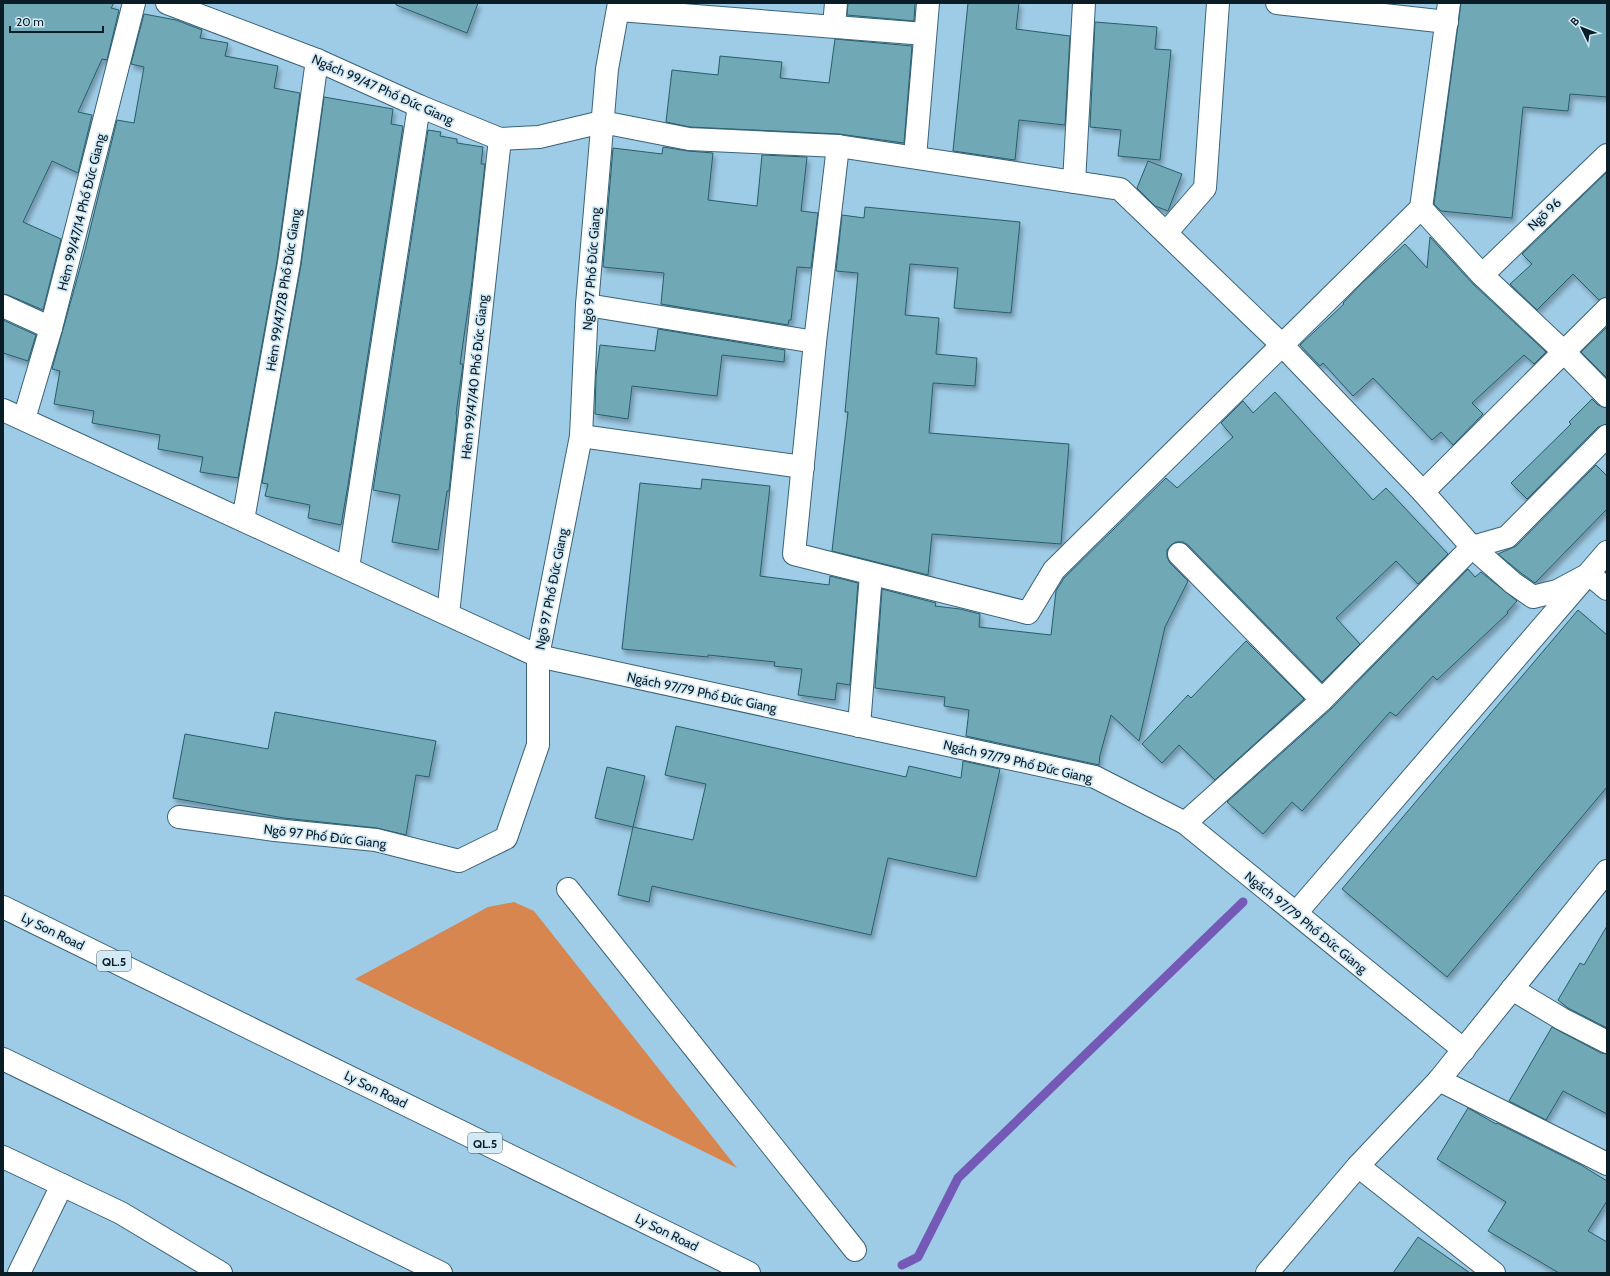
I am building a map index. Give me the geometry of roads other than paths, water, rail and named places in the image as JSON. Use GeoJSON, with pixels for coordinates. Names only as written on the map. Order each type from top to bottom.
{"type":"FeatureCollection","features":[{"type":"Feature","properties":{"kind":"main road","name":"Hẻm 99/47/14 Phố Đức Giang"},"geometry":{"type":"LineString","coordinates":[[24,419],[51,328],[134,3]]}},
{"type":"Feature","properties":{"kind":"main road","name":"Ngách 99/47 Phố Đức Giang"},"geometry":{"type":"LineString","coordinates":[[167,3],[317,60],[419,106],[500,139],[539,137],[602,122]]}},
{"type":"Feature","properties":{"kind":"main road"},"geometry":{"type":"LineString","coordinates":[[834,26],[836,3]]}},
{"type":"Feature","properties":{"kind":"main road"},"geometry":{"type":"LineString","coordinates":[[915,157],[928,3]]}},
{"type":"Feature","properties":{"kind":"main road"},"geometry":{"type":"LineString","coordinates":[[1074,182],[1084,3]]}},
{"type":"Feature","properties":{"kind":"main road"},"geometry":{"type":"LineString","coordinates":[[1166,233],[1205,188],[1218,3]]}},
{"type":"Feature","properties":{"kind":"main road"},"geometry":{"type":"LineString","coordinates":[[838,146],[815,342],[794,554],[1028,613],[1054,570],[1281,344],[1421,208],[1448,13],[1277,3]]}},
{"type":"Feature","properties":{"kind":"main road"},"geometry":{"type":"LineString","coordinates":[[619,6],[754,12],[834,26],[925,34]]}},
{"type":"Feature","properties":{"kind":"main road","name":"Ngõ 97 Phố Đức Giang"},"geometry":{"type":"LineString","coordinates":[[179,817],[275,830],[376,840],[459,860],[506,838],[538,745],[538,656],[581,436],[587,305],[606,69],[619,6]]}},
{"type":"Feature","properties":{"kind":"main road","name":"Hẻm 99/47/28 Phố Đức Giang"},"geometry":{"type":"LineString","coordinates":[[243,520],[289,263],[317,60]]}},
{"type":"Feature","properties":{"kind":"main road"},"geometry":{"type":"LineString","coordinates":[[348,568],[419,106]]}},
{"type":"Feature","properties":{"kind":"main road"},"geometry":{"type":"LineString","coordinates":[[602,122],[689,140],[838,146],[1120,189],[1281,344],[1423,492],[1472,547],[1514,583],[1533,597],[1557,591],[1589,574]]}},
{"type":"Feature","properties":{"kind":"main road","name":"Hẻm 99/47/40 Phố Đức Giang"},"geometry":{"type":"LineString","coordinates":[[448,614],[500,139]]}},
{"type":"Feature","properties":{"kind":"main road","name":"Ngõ 96"},"geometry":{"type":"LineString","coordinates":[[1482,275],[1607,155]]}},
{"type":"Feature","properties":{"kind":"main road"},"geometry":{"type":"LineString","coordinates":[[1421,208],[1482,275],[1564,352],[1607,396]]}},
{"type":"Feature","properties":{"kind":"main road"},"geometry":{"type":"LineString","coordinates":[[587,305],[815,342]]}},
{"type":"Feature","properties":{"kind":"main road"},"geometry":{"type":"LineString","coordinates":[[3,306],[51,328]]}},
{"type":"Feature","properties":{"kind":"main road"},"geometry":{"type":"LineString","coordinates":[[1423,492],[1607,309]]}},
{"type":"Feature","properties":{"kind":"main road","name":"Ngách 97/79 Phố Đức Giang"},"geometry":{"type":"LineString","coordinates":[[3,410],[538,656],[1095,777],[1185,823],[1464,1050]]}},
{"type":"Feature","properties":{"kind":"main road"},"geometry":{"type":"LineString","coordinates":[[581,436],[803,467]]}},
{"type":"Feature","properties":{"kind":"main road"},"geometry":{"type":"LineString","coordinates":[[1185,823],[1322,700],[1472,547],[1507,537],[1607,436]]}},
{"type":"Feature","properties":{"kind":"main road"},"geometry":{"type":"LineString","coordinates":[[1296,913],[1607,552]]}},
{"type":"Feature","properties":{"kind":"main road"},"geometry":{"type":"LineString","coordinates":[[1179,554],[1322,700]]}},
{"type":"Feature","properties":{"kind":"main road"},"geometry":{"type":"LineString","coordinates":[[859,726],[871,574]]}},
{"type":"Feature","properties":{"kind":"main road"},"geometry":{"type":"LineString","coordinates":[[1589,574],[1607,589]]}},
{"type":"Feature","properties":{"kind":"main road"},"geometry":{"type":"LineString","coordinates":[[1267,1273],[1358,1166],[1439,1080],[1607,871]]}},
{"type":"Feature","properties":{"kind":"main road"},"geometry":{"type":"LineString","coordinates":[[568,889],[688,1038],[744,1112],[855,1250]]}},
{"type":"Feature","properties":{"kind":"main road","name":"Ly Son Road"},"geometry":{"type":"LineString","coordinates":[[3,907],[749,1273]]}},
{"type":"Feature","properties":{"kind":"main road"},"geometry":{"type":"LineString","coordinates":[[1512,989],[1562,1019],[1607,1042]]}},
{"type":"Feature","properties":{"kind":"main road"},"geometry":{"type":"LineString","coordinates":[[3,1058],[441,1273]]}},
{"type":"Feature","properties":{"kind":"main road"},"geometry":{"type":"LineString","coordinates":[[1439,1080],[1607,1164]]}},
{"type":"Feature","properties":{"kind":"main road"},"geometry":{"type":"LineString","coordinates":[[3,1157],[121,1213],[221,1273]]}},
{"type":"Feature","properties":{"kind":"main road"},"geometry":{"type":"LineString","coordinates":[[1358,1166],[1494,1273]]}},
{"type":"Feature","properties":{"kind":"main road"},"geometry":{"type":"LineString","coordinates":[[19,1273],[62,1185]]}},
{"type":"Feature","properties":{"kind":"waterway"},"geometry":{"type":"LineString","coordinates":[[902,1265],[918,1257],[958,1178],[1243,902]]}}]}
